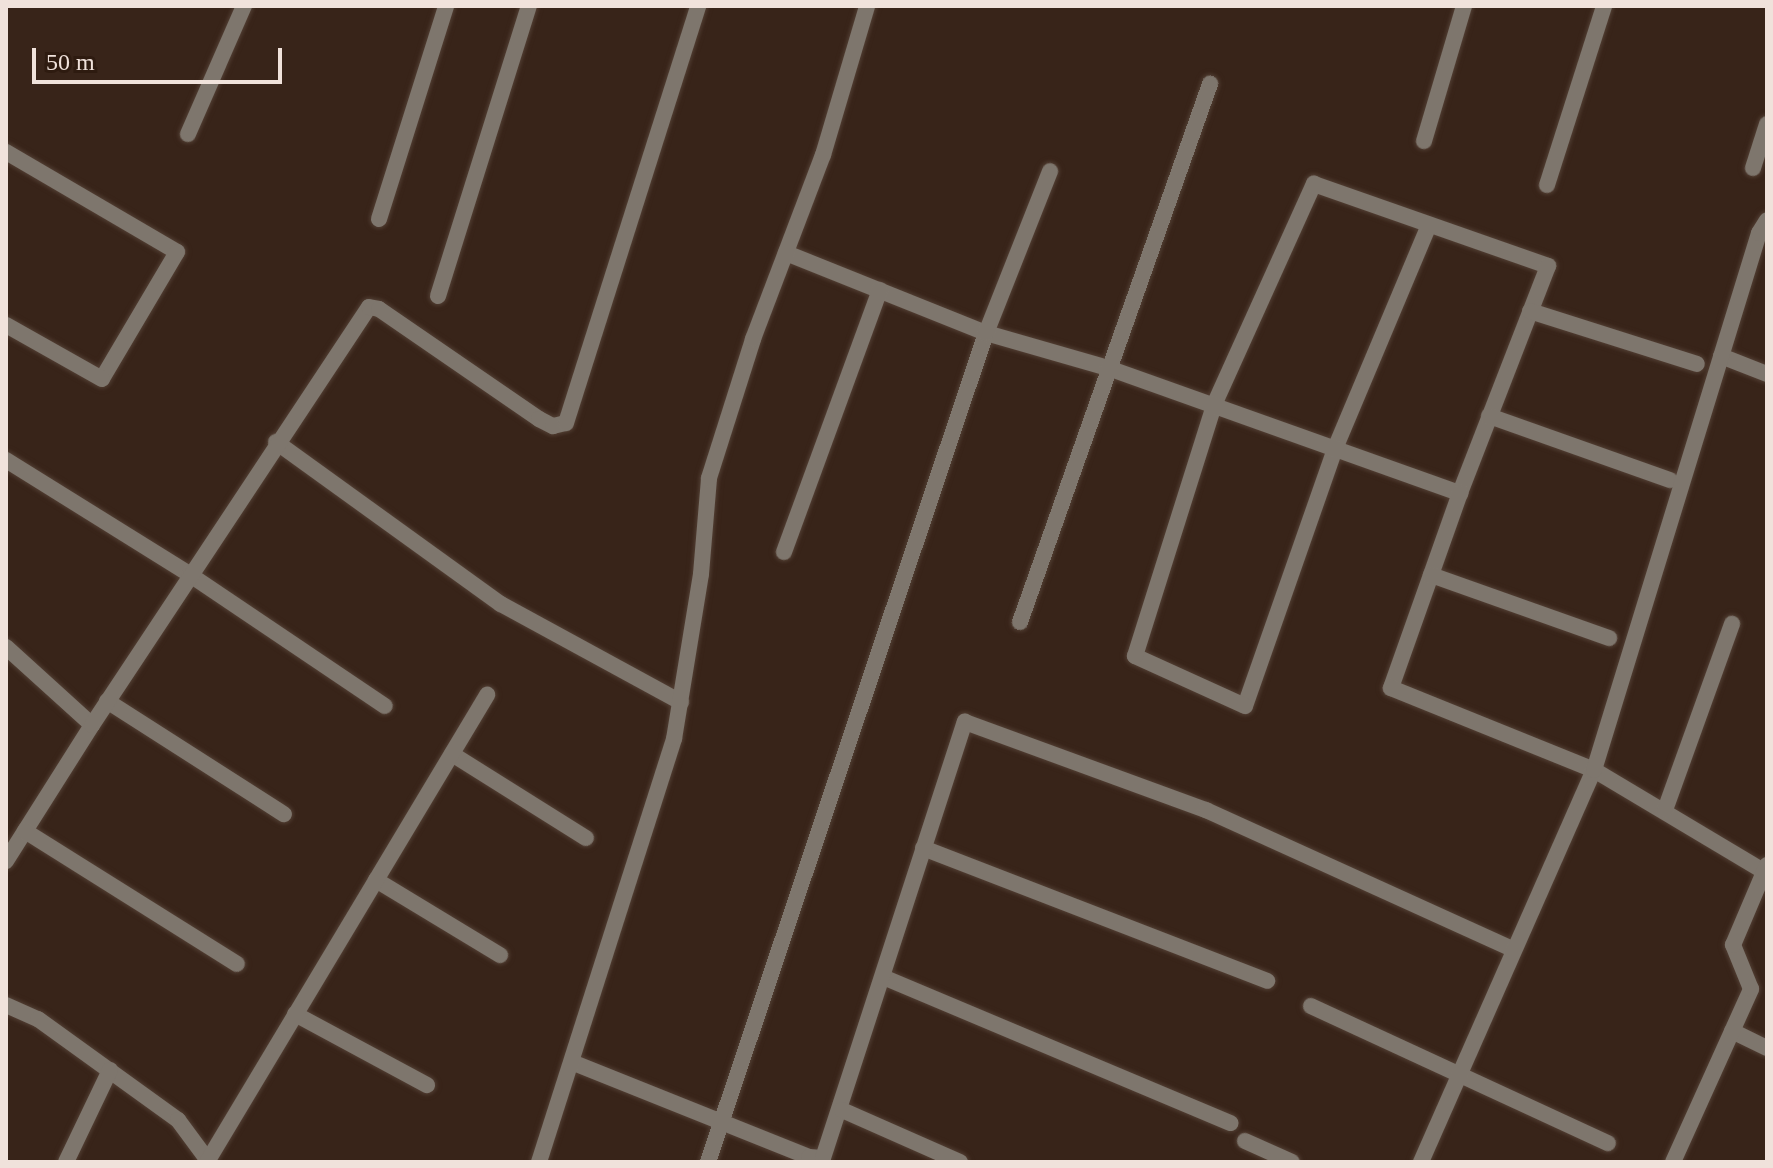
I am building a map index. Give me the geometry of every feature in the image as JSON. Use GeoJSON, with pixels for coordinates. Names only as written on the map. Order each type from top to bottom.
{"type":"FeatureCollection","features":[{"type":"Feature","properties":{"kind":"street"},"geometry":{"type":"LineString","coordinates":[[188,134],[244,6]]}},
{"type":"Feature","properties":{"kind":"street"},"geometry":{"type":"LineString","coordinates":[[379,219],[446,6]]}},
{"type":"Feature","properties":{"kind":"street"},"geometry":{"type":"LineString","coordinates":[[438,296],[529,6]]}},
{"type":"Feature","properties":{"kind":"street"},"geometry":{"type":"LineString","coordinates":[[7,857],[189,574],[369,307],[379,309],[539,419],[553,426],[566,423],[698,6]]}},
{"type":"Feature","properties":{"kind":"street"},"geometry":{"type":"LineString","coordinates":[[539,1162],[574,1063],[674,739],[701,574],[709,478],[823,155],[867,6]]}},
{"type":"Feature","properties":{"kind":"street"},"geometry":{"type":"LineString","coordinates":[[1424,141],[1464,6]]}},
{"type":"Feature","properties":{"kind":"street"},"geometry":{"type":"LineString","coordinates":[[1547,185],[1604,6]]}},
{"type":"Feature","properties":{"kind":"street"},"geometry":{"type":"LineString","coordinates":[[1020,622],[1210,84]]}},
{"type":"Feature","properties":{"kind":"street"},"geometry":{"type":"LineString","coordinates":[[1753,168],[1767,124]]}},
{"type":"Feature","properties":{"kind":"street"},"geometry":{"type":"LineString","coordinates":[[6,152],[177,252],[102,379],[6,325]]}},
{"type":"Feature","properties":{"kind":"street"},"geometry":{"type":"LineString","coordinates":[[708,1162],[986,333],[1050,171]]}},
{"type":"Feature","properties":{"kind":"street"},"geometry":{"type":"LineString","coordinates":[[1429,225],[1335,449],[1245,706],[1135,656],[1214,405],[1314,184],[1548,266],[1460,493],[1391,688],[1594,770],[1766,870],[1733,945],[1752,984],[1673,1162]]}},
{"type":"Feature","properties":{"kind":"street"},"geometry":{"type":"LineString","coordinates":[[1421,1162],[1594,770],[1721,356],[1767,220]]}},
{"type":"Feature","properties":{"kind":"street"},"geometry":{"type":"LineString","coordinates":[[786,253],[986,333],[1108,368],[1460,493]]}},
{"type":"Feature","properties":{"kind":"street"},"geometry":{"type":"LineString","coordinates":[[784,552],[880,290]]}},
{"type":"Feature","properties":{"kind":"street"},"geometry":{"type":"LineString","coordinates":[[1530,311],[1697,364]]}},
{"type":"Feature","properties":{"kind":"street"},"geometry":{"type":"LineString","coordinates":[[1721,356],[1767,374]]}},
{"type":"Feature","properties":{"kind":"street"},"geometry":{"type":"LineString","coordinates":[[1489,416],[1670,480]]}},
{"type":"Feature","properties":{"kind":"street"},"geometry":{"type":"LineString","coordinates":[[276,442],[510,609],[681,702]]}},
{"type":"Feature","properties":{"kind":"street"},"geometry":{"type":"LineString","coordinates":[[6,460],[189,574],[385,706]]}},
{"type":"Feature","properties":{"kind":"street"},"geometry":{"type":"LineString","coordinates":[[1431,575],[1609,638]]}},
{"type":"Feature","properties":{"kind":"street"},"geometry":{"type":"LineString","coordinates":[[1665,810],[1732,624]]}},
{"type":"Feature","properties":{"kind":"street"},"geometry":{"type":"LineString","coordinates":[[6,647],[92,725]]}},
{"type":"Feature","properties":{"kind":"street"},"geometry":{"type":"LineString","coordinates":[[6,1005],[38,1019],[178,1120],[208,1161],[487,695]]}},
{"type":"Feature","properties":{"kind":"street"},"geometry":{"type":"LineString","coordinates":[[107,701],[284,814]]}},
{"type":"Feature","properties":{"kind":"street"},"geometry":{"type":"LineString","coordinates":[[574,1063],[823,1158],[842,1110],[965,722],[1206,810],[1514,950]]}},
{"type":"Feature","properties":{"kind":"street"},"geometry":{"type":"LineString","coordinates":[[452,754],[586,838]]}},
{"type":"Feature","properties":{"kind":"street"},"geometry":{"type":"LineString","coordinates":[[25,831],[237,964]]}},
{"type":"Feature","properties":{"kind":"street"},"geometry":{"type":"LineString","coordinates":[[923,848],[1267,981]]}},
{"type":"Feature","properties":{"kind":"street"},"geometry":{"type":"LineString","coordinates":[[376,880],[500,955]]}},
{"type":"Feature","properties":{"kind":"street"},"geometry":{"type":"LineString","coordinates":[[883,977],[1231,1123]]}},
{"type":"Feature","properties":{"kind":"street"},"geometry":{"type":"LineString","coordinates":[[1311,1006],[1461,1071],[1608,1143]]}},
{"type":"Feature","properties":{"kind":"street"},"geometry":{"type":"LineString","coordinates":[[295,1014],[427,1085]]}},
{"type":"Feature","properties":{"kind":"street"},"geometry":{"type":"LineString","coordinates":[[1732,1031],[1767,1048]]}},
{"type":"Feature","properties":{"kind":"street"},"geometry":{"type":"LineString","coordinates":[[66,1162],[110,1070]]}},
{"type":"Feature","properties":{"kind":"street"},"geometry":{"type":"LineString","coordinates":[[842,1110],[960,1162]]}},
{"type":"Feature","properties":{"kind":"street"},"geometry":{"type":"LineString","coordinates":[[1245,1141],[1292,1162]]}}]}
